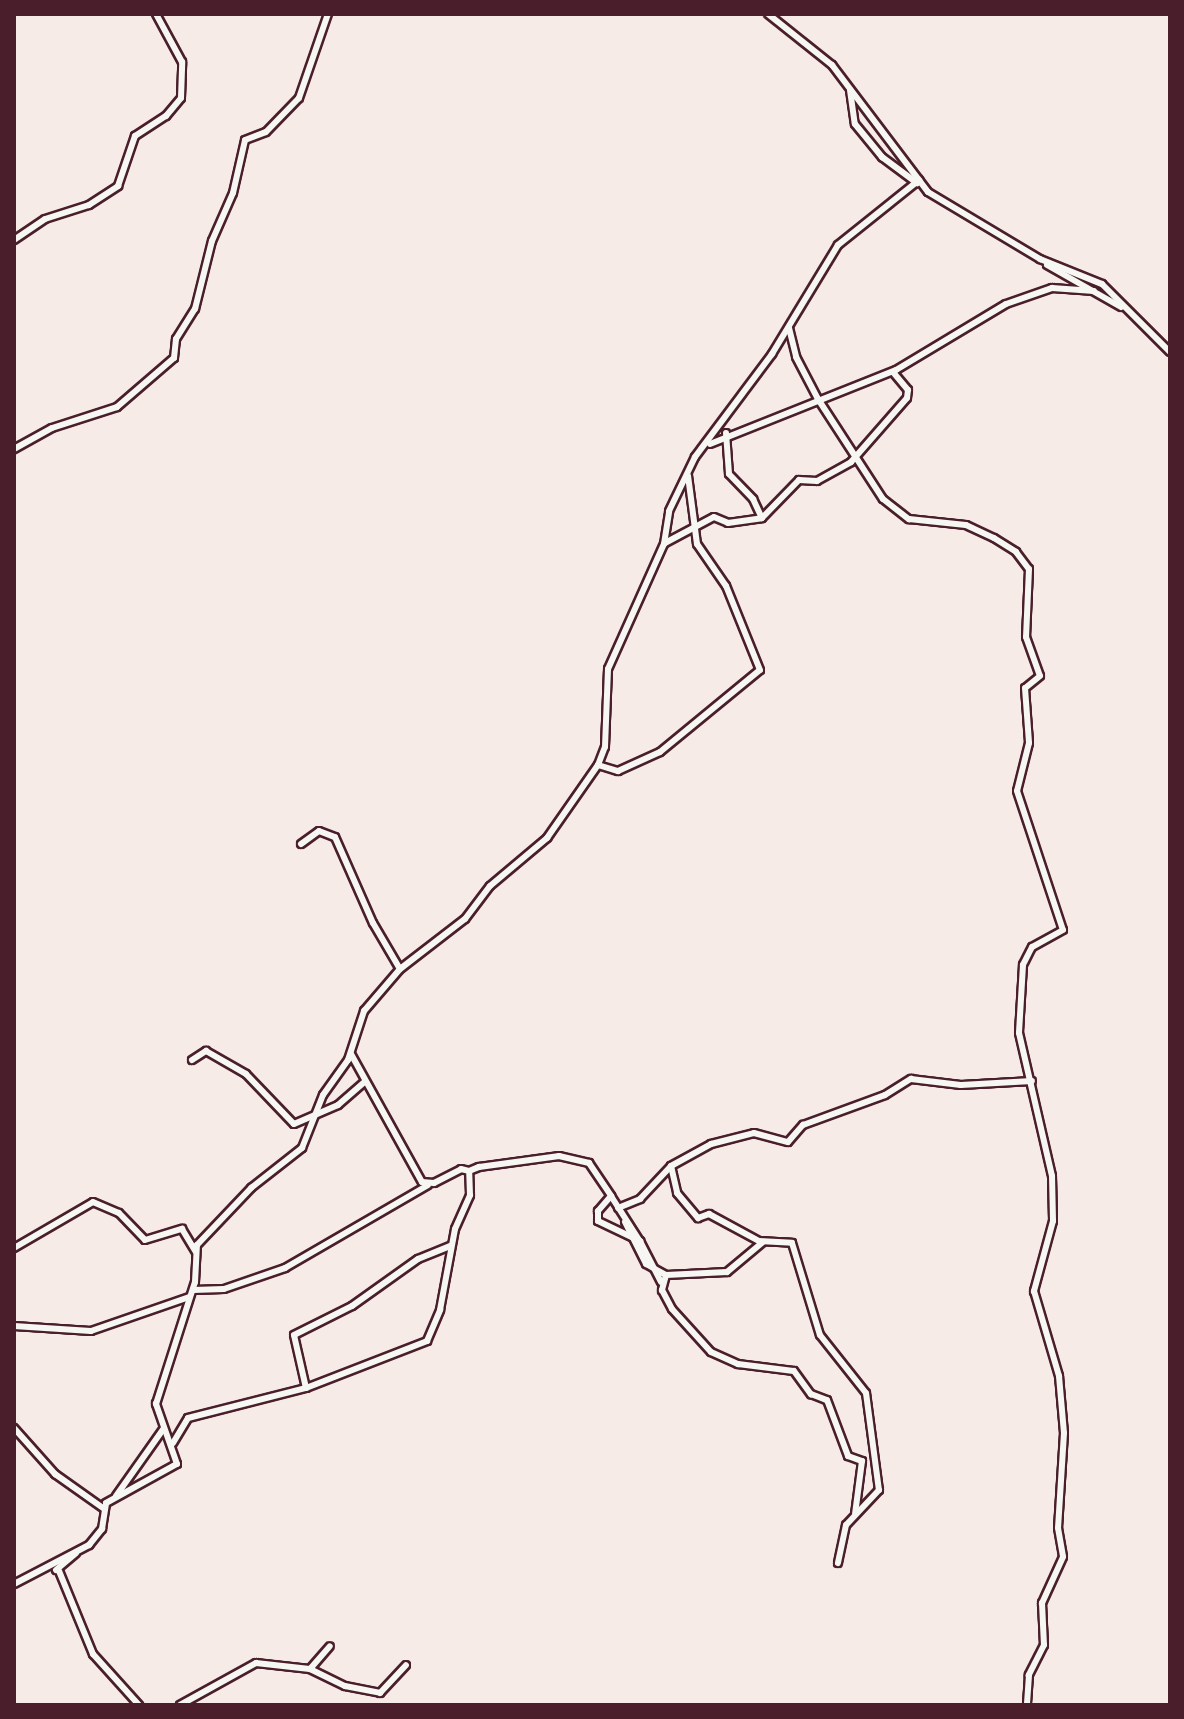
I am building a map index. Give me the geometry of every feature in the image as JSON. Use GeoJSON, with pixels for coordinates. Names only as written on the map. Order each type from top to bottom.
{"type":"FeatureCollection","features":[{"type":"Feature","properties":{"kind":"street"},"geometry":{"type":"LineString","coordinates":[[14,240],[45,219],[89,205],[118,186],[135,136],[166,116],[181,98],[182,62],[156,14]]}},
{"type":"Feature","properties":{"kind":"street"},"geometry":{"type":"LineString","coordinates":[[14,449],[52,428],[117,407],[174,358],[176,339],[195,309],[212,241],[233,193],[245,140],[266,132],[299,98],[328,14]]}},
{"type":"Feature","properties":{"kind":"street"},"geometry":{"type":"LineString","coordinates":[[768,14],[829,61],[919,183]]}},
{"type":"Feature","properties":{"kind":"street"},"geometry":{"type":"LineString","coordinates":[[850,90],[855,124],[882,157],[1040,259],[1131,313]]}},
{"type":"Feature","properties":{"kind":"street"},"geometry":{"type":"LineString","coordinates":[[116,1496],[174,1468],[173,1443],[156,1413],[157,1393],[191,1294],[195,1251],[239,1200],[299,1152],[313,1119],[351,1054],[359,1018],[400,969],[465,919],[490,886],[547,838],[598,765],[605,747],[608,669],[664,544],[670,506],[697,454],[723,432],[838,245],[919,183]]}},
{"type":"Feature","properties":{"kind":"street"},"geometry":{"type":"LineString","coordinates":[[1040,259],[1102,284],[1170,352]]}},
{"type":"Feature","properties":{"kind":"street"},"geometry":{"type":"LineString","coordinates":[[723,432],[819,401],[893,372],[1006,304],[1052,288],[1094,291]]}},
{"type":"Feature","properties":{"kind":"street"},"geometry":{"type":"LineString","coordinates":[[789,328],[796,357],[819,401],[856,453],[883,499],[908,518],[966,525],[1016,552],[1029,569],[1026,637],[1040,676],[1025,688],[1029,743],[1017,791],[1063,930],[1032,947],[1023,965],[1019,1033],[1032,1081],[1054,1215],[1034,1291],[1061,1388],[1064,1442],[1058,1528],[1063,1557],[1042,1603],[1044,1645],[1029,1675],[1027,1705]]}},
{"type":"Feature","properties":{"kind":"street"},"geometry":{"type":"LineString","coordinates":[[664,544],[693,526],[716,517],[728,523],[762,518],[799,480],[817,481],[856,453],[907,398],[908,390],[893,372]]}},
{"type":"Feature","properties":{"kind":"street"},"geometry":{"type":"LineString","coordinates":[[723,432],[729,474],[753,499],[762,518]]}},
{"type":"Feature","properties":{"kind":"street"},"geometry":{"type":"LineString","coordinates":[[598,765],[618,771],[660,752],[759,671],[726,586],[699,547],[693,526],[688,476]]}},
{"type":"Feature","properties":{"kind":"street"},"geometry":{"type":"LineString","coordinates":[[301,844],[319,831],[335,837],[374,926],[400,969]]}},
{"type":"Feature","properties":{"kind":"street"},"geometry":{"type":"LineString","coordinates":[[192,1060],[206,1051],[246,1074],[289,1122],[313,1119],[353,1095],[364,1082]]}},
{"type":"Feature","properties":{"kind":"street"},"geometry":{"type":"LineString","coordinates":[[351,1054],[422,1182],[428,1185]]}},
{"type":"Feature","properties":{"kind":"street"},"geometry":{"type":"LineString","coordinates":[[618,1208],[640,1199],[671,1166],[735,1136],[757,1134],[790,1141],[803,1125],[881,1096],[911,1079],[961,1085],[1032,1081]]}},
{"type":"Feature","properties":{"kind":"street"},"geometry":{"type":"LineString","coordinates":[[14,1326],[91,1331],[191,1294],[224,1289],[285,1268],[456,1170],[576,1157],[595,1168],[630,1234],[661,1282],[672,1309],[711,1352],[738,1364],[794,1371],[811,1394],[827,1400],[848,1456],[862,1461],[855,1514]]}},
{"type":"Feature","properties":{"kind":"street"},"geometry":{"type":"LineString","coordinates":[[671,1166],[677,1193],[697,1218],[709,1214],[763,1242],[792,1243],[820,1335],[866,1393],[880,1481],[872,1501],[855,1514],[843,1532],[838,1563]]}},
{"type":"Feature","properties":{"kind":"street"},"geometry":{"type":"LineString","coordinates":[[173,1443],[188,1418],[360,1371],[427,1341],[440,1310],[451,1246],[470,1195],[469,1171]]}},
{"type":"Feature","properties":{"kind":"street"},"geometry":{"type":"LineString","coordinates":[[611,1196],[598,1211],[598,1221],[640,1241]]}},
{"type":"Feature","properties":{"kind":"street"},"geometry":{"type":"LineString","coordinates":[[14,1248],[93,1202],[119,1213],[145,1240],[182,1229],[195,1251]]}},
{"type":"Feature","properties":{"kind":"street"},"geometry":{"type":"LineString","coordinates":[[625,1222],[640,1241],[654,1270],[666,1275],[727,1272],[763,1242]]}},
{"type":"Feature","properties":{"kind":"street"},"geometry":{"type":"LineString","coordinates":[[306,1388],[294,1335],[352,1306],[418,1259],[451,1246]]}},
{"type":"Feature","properties":{"kind":"street"},"geometry":{"type":"LineString","coordinates":[[661,1282],[666,1275]]}},
{"type":"Feature","properties":{"kind":"street"},"geometry":{"type":"LineString","coordinates":[[14,1428],[55,1474],[103,1508]]}},
{"type":"Feature","properties":{"kind":"street"},"geometry":{"type":"LineString","coordinates":[[14,1584],[78,1550],[100,1532],[103,1508],[116,1496],[164,1428]]}},
{"type":"Feature","properties":{"kind":"street"},"geometry":{"type":"LineString","coordinates":[[59,1571],[78,1550]]}},
{"type":"Feature","properties":{"kind":"street"},"geometry":{"type":"LineString","coordinates":[[48,1568],[59,1571]]}},
{"type":"Feature","properties":{"kind":"street"},"geometry":{"type":"LineString","coordinates":[[59,1571],[93,1654],[139,1705]]}},
{"type":"Feature","properties":{"kind":"street"},"geometry":{"type":"LineString","coordinates":[[310,1669],[330,1646]]}},
{"type":"Feature","properties":{"kind":"street"},"geometry":{"type":"LineString","coordinates":[[180,1705],[256,1663],[310,1669],[345,1686],[380,1693],[406,1665]]}}]}
